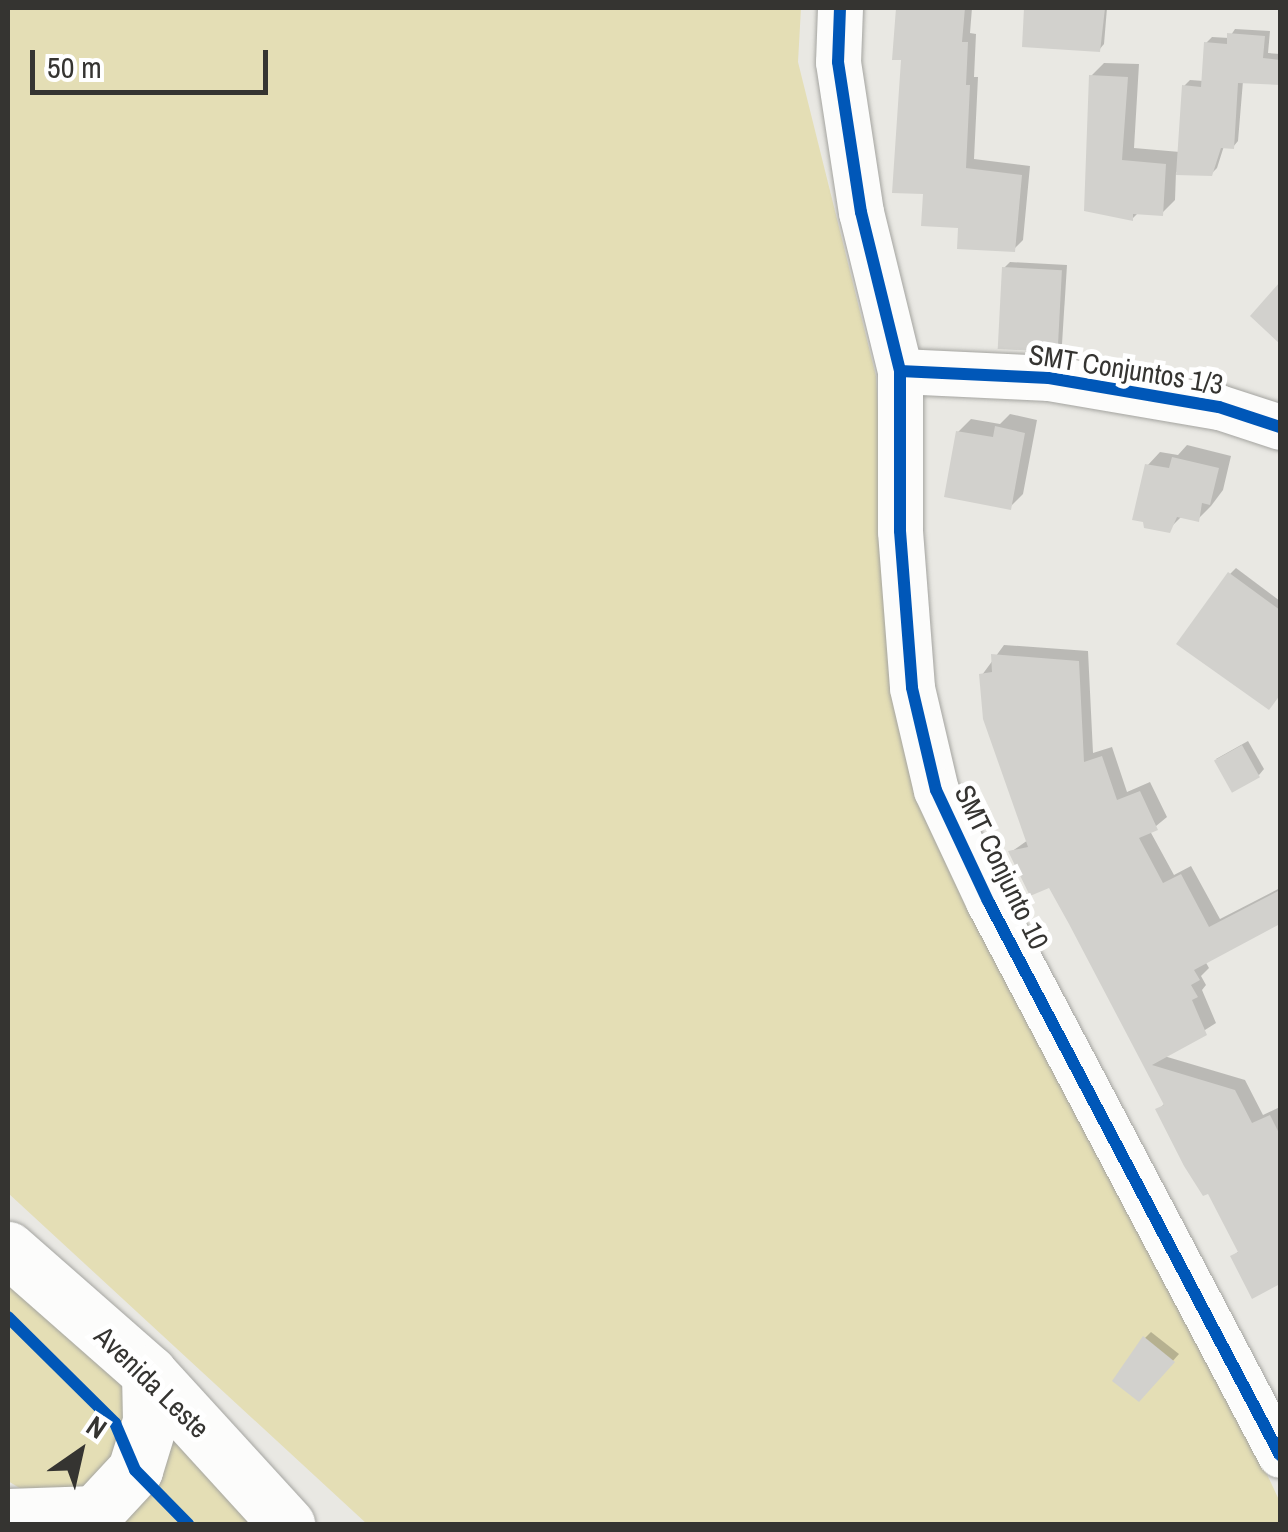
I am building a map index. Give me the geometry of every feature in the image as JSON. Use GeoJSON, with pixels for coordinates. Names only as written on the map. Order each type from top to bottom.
{"type":"FeatureCollection","features":[{"type":"Feature","properties":{"kind":"main road","name":"Avenida Leste"},"geometry":{"type":"LineString","coordinates":[[8,1249],[149,1373],[287,1524]]}},
{"type":"Feature","properties":{"kind":"main road"},"geometry":{"type":"LineString","coordinates":[[8,1516],[94,1513],[134,1470],[150,1421],[149,1373]]}},
{"type":"Feature","properties":{"kind":"street","name":"SMT Conjunto 10"},"geometry":{"type":"LineString","coordinates":[[840,8],[838,62],[861,212],[900,371],[900,531],[912,688],[936,790],[988,900],[1280,1455]]}},
{"type":"Feature","properties":{"kind":"street","name":"SMT Conjuntos 1/3"},"geometry":{"type":"LineString","coordinates":[[900,371],[1049,378],[1220,408],[1280,427]]}},
{"type":"Feature","properties":{"kind":"shaded area"},"geometry":{"type":"Polygon","coordinates":[[[8,8],[801,8],[798,62],[876,376],[893,684],[1280,1502],[1280,1524],[367,1524],[8,1193],[8,8]]]}},
{"type":"Feature","properties":{"kind":"shaded area"},"geometry":{"type":"Polygon","coordinates":[[[8,1275],[115,1365],[159,1425],[146,1465],[41,1501],[8,1481],[8,1275]]]}},
{"type":"Feature","properties":{"kind":"shaded area"},"geometry":{"type":"Polygon","coordinates":[[[165,1425],[275,1524],[29,1524],[8,1502],[8,1487],[39,1505],[96,1510],[165,1425]]]}},
{"type":"Feature","properties":{"kind":"building"},"geometry":{"type":"Polygon","coordinates":[[[896,8],[965,8],[962,42],[968,42],[966,85],[970,85],[966,168],[1022,175],[1015,252],[957,249],[958,228],[921,226],[923,194],[892,193],[901,60],[892,60],[896,8]]]}},
{"type":"Feature","properties":{"kind":"building"},"geometry":{"type":"Polygon","coordinates":[[[1024,8],[1105,8],[1100,52],[1022,47],[1024,8]]]}},
{"type":"Feature","properties":{"kind":"building"},"geometry":{"type":"Polygon","coordinates":[[[1227,33],[1265,36],[1263,58],[1280,60],[1280,85],[1238,83],[1234,149],[1221,148],[1212,176],[1176,175],[1182,85],[1201,87],[1204,42],[1227,44],[1227,33]]]}},
{"type":"Feature","properties":{"kind":"building"},"geometry":{"type":"Polygon","coordinates":[[[1089,75],[1128,77],[1122,160],[1166,164],[1163,216],[1133,214],[1133,221],[1084,211],[1089,75]]]}},
{"type":"Feature","properties":{"kind":"building"},"geometry":{"type":"Polygon","coordinates":[[[1002,267],[1062,270],[1058,352],[998,349],[1002,267]]]}},
{"type":"Feature","properties":{"kind":"building"},"geometry":{"type":"Polygon","coordinates":[[[1280,282],[1280,344],[1250,316],[1280,282]]]}},
{"type":"Feature","properties":{"kind":"building"},"geometry":{"type":"Polygon","coordinates":[[[995,426],[1025,433],[1011,510],[944,497],[956,431],[993,437],[995,426]]]}},
{"type":"Feature","properties":{"kind":"building"},"geometry":{"type":"Polygon","coordinates":[[[1172,457],[1219,468],[1210,505],[1202,503],[1199,522],[1177,517],[1170,533],[1144,528],[1143,522],[1132,520],[1145,464],[1169,468],[1172,457]]]}},
{"type":"Feature","properties":{"kind":"building"},"geometry":{"type":"Polygon","coordinates":[[[1228,572],[1280,610],[1280,695],[1269,710],[1176,644],[1228,572]]]}},
{"type":"Feature","properties":{"kind":"building"},"geometry":{"type":"Polygon","coordinates":[[[991,654],[1079,661],[1084,762],[1102,756],[1117,800],[1140,791],[1158,830],[1139,838],[1163,883],[1181,874],[1209,927],[1280,890],[1280,924],[1194,970],[1200,980],[1191,985],[1198,997],[1192,1000],[1207,1035],[1152,1065],[1235,1090],[1252,1123],[1270,1115],[1280,1135],[1280,1284],[1252,1299],[1230,1256],[1238,1252],[1208,1194],[1203,1196],[1184,1166],[1155,1109],[1164,1105],[1069,924],[1049,888],[1030,896],[1008,851],[1028,847],[983,719],[979,674],[992,672],[991,654]]]}},
{"type":"Feature","properties":{"kind":"building"},"geometry":{"type":"Polygon","coordinates":[[[1242,745],[1260,777],[1232,793],[1214,761],[1242,745]]]}},
{"type":"Feature","properties":{"kind":"building"},"geometry":{"type":"Polygon","coordinates":[[[1143,1336],[1175,1362],[1139,1402],[1112,1381],[1143,1336]]]}},
{"type":"Feature","properties":{"kind":"cycle path"},"geometry":{"type":"LineString","coordinates":[[840,8],[838,62],[861,212],[900,371],[900,531],[912,688],[936,790],[988,901],[1280,1455]]}},
{"type":"Feature","properties":{"kind":"cycle path"},"geometry":{"type":"LineString","coordinates":[[900,371],[1049,378],[1219,407],[1280,427]]}},
{"type":"Feature","properties":{"kind":"cycle path"},"geometry":{"type":"LineString","coordinates":[[8,1317],[115,1423],[135,1470],[188,1524]]}}]}
